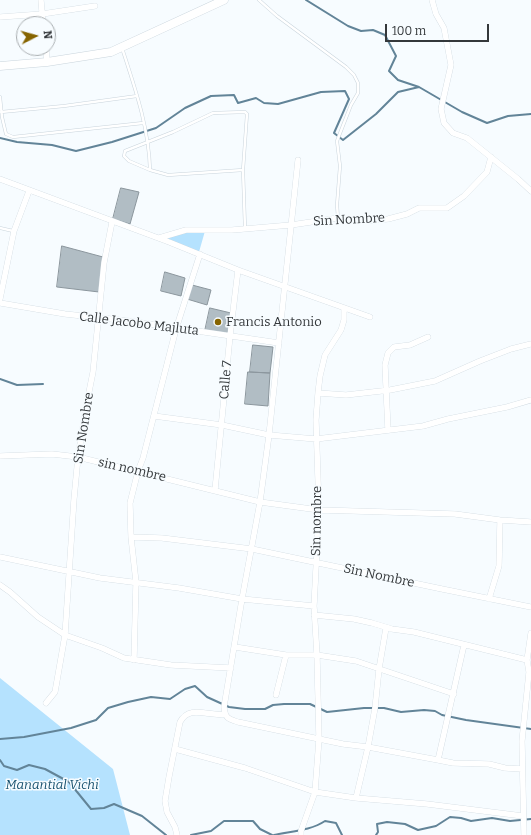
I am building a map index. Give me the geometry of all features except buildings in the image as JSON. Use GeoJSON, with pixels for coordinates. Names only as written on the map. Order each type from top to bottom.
{"type":"FeatureCollection","features":[{"type":"Feature","properties":{"kind":"street"},"geometry":{"type":"LineString","coordinates":[[41,0],[42,14]]}},
{"type":"Feature","properties":{"kind":"street"},"geometry":{"type":"LineString","coordinates":[[0,66],[47,62],[111,52],[224,0]]}},
{"type":"Feature","properties":{"kind":"street"},"geometry":{"type":"LineString","coordinates":[[432,0],[436,14],[444,28],[451,65],[441,109],[444,124],[453,133],[467,138],[531,191]]}},
{"type":"Feature","properties":{"kind":"street"},"geometry":{"type":"LineString","coordinates":[[0,17],[42,14],[95,6]]}},
{"type":"Feature","properties":{"kind":"street"},"geometry":{"type":"LineString","coordinates":[[47,56],[47,62]]}},
{"type":"Feature","properties":{"kind":"street","name":"Sin Nombre"},"geometry":{"type":"LineString","coordinates":[[158,238],[186,230],[245,229],[292,225],[338,218],[364,221],[407,214],[419,208],[447,208],[464,196],[487,172],[491,157]]}},
{"type":"Feature","properties":{"kind":"street"},"geometry":{"type":"LineString","coordinates":[[298,160],[269,435],[260,502],[230,668],[224,707],[225,714],[229,719],[238,722],[343,744],[368,747],[453,763],[489,764],[505,768],[522,769]]}},
{"type":"Feature","properties":{"kind":"street"},"geometry":{"type":"LineString","coordinates":[[0,180],[158,238],[238,270],[370,317]]}},
{"type":"Feature","properties":{"kind":"street"},"geometry":{"type":"LineString","coordinates":[[0,299],[14,231],[29,191]]}},
{"type":"Feature","properties":{"kind":"street","name":"Sin Nombre"},"geometry":{"type":"LineString","coordinates":[[46,703],[55,692],[65,635],[78,457],[93,372],[104,263],[112,222]]}},
{"type":"Feature","properties":{"kind":"street","name":"Sin Nombre"},"geometry":{"type":"LineString","coordinates":[[134,660],[136,582],[131,537],[130,503],[176,328],[200,254]]}},
{"type":"Feature","properties":{"kind":"street","name":"Calle 7"},"geometry":{"type":"LineString","coordinates":[[216,490],[230,336],[238,270]]}},
{"type":"Feature","properties":{"kind":"street","name":"Calle Jacobo Majluta"},"geometry":{"type":"LineString","coordinates":[[0,303],[98,319],[176,328],[279,343]]}},
{"type":"Feature","properties":{"kind":"street","name":"Sin nombre"},"geometry":{"type":"LineString","coordinates":[[301,835],[301,831],[315,792],[319,739],[317,655],[314,615],[319,510],[316,439],[318,393],[320,376],[326,355],[341,330],[344,320],[344,308]]}},
{"type":"Feature","properties":{"kind":"street"},"geometry":{"type":"LineString","coordinates":[[388,430],[385,365],[388,353],[394,347],[410,345],[428,337]]}},
{"type":"Feature","properties":{"kind":"street"},"geometry":{"type":"LineString","coordinates":[[318,393],[346,395],[386,390],[435,381],[511,349],[531,344]]}},
{"type":"Feature","properties":{"kind":"street"},"geometry":{"type":"LineString","coordinates":[[154,416],[222,425],[269,435],[316,439],[423,426],[531,400]]}},
{"type":"Feature","properties":{"kind":"street","name":"sin nombre"},"geometry":{"type":"LineString","coordinates":[[0,456],[52,454],[78,457],[260,502],[319,510],[455,514],[500,520],[531,522]]}},
{"type":"Feature","properties":{"kind":"street"},"geometry":{"type":"LineString","coordinates":[[489,599],[499,566],[500,520]]}},
{"type":"Feature","properties":{"kind":"street","name":"Sin Nombre"},"geometry":{"type":"LineString","coordinates":[[131,537],[162,538],[252,549],[531,607]]}},
{"type":"Feature","properties":{"kind":"street"},"geometry":{"type":"LineString","coordinates":[[0,557],[100,578],[136,582],[242,599],[314,606]]}},
{"type":"Feature","properties":{"kind":"street"},"geometry":{"type":"LineString","coordinates":[[0,585],[38,617],[65,635],[102,648],[124,658],[171,665],[230,668]]}},
{"type":"Feature","properties":{"kind":"street"},"geometry":{"type":"LineString","coordinates":[[314,615],[354,619],[386,628],[414,632],[527,660]]}},
{"type":"Feature","properties":{"kind":"street"},"geometry":{"type":"LineString","coordinates":[[356,798],[368,747],[375,708],[379,669],[386,628]]}},
{"type":"Feature","properties":{"kind":"street"},"geometry":{"type":"LineString","coordinates":[[524,835],[522,741],[529,672],[527,660],[531,633]]}},
{"type":"Feature","properties":{"kind":"street"},"geometry":{"type":"LineString","coordinates":[[438,760],[464,645]]}},
{"type":"Feature","properties":{"kind":"street"},"geometry":{"type":"LineString","coordinates":[[235,647],[286,655],[317,655],[356,661],[454,694]]}},
{"type":"Feature","properties":{"kind":"street"},"geometry":{"type":"LineString","coordinates":[[276,696],[286,655]]}},
{"type":"Feature","properties":{"kind":"street"},"geometry":{"type":"LineString","coordinates":[[177,835],[175,827],[167,812],[166,801],[180,722],[187,713],[197,712],[218,716],[225,714]]}},
{"type":"Feature","properties":{"kind":"street"},"geometry":{"type":"LineString","coordinates":[[175,749],[246,768],[315,792],[356,798],[427,804],[523,816]]}},
{"type":"Feature","properties":{"kind":"lane"},"geometry":{"type":"LineString","coordinates":[[259,0],[277,16],[346,67],[354,75],[358,83],[358,93],[351,105],[337,141],[340,166],[337,204],[338,218]]}},
{"type":"Feature","properties":{"kind":"lane"},"geometry":{"type":"LineString","coordinates":[[122,47],[137,96],[148,142],[150,170]]}},
{"type":"Feature","properties":{"kind":"lane"},"geometry":{"type":"LineString","coordinates":[[1,112],[64,106],[137,96]]}},
{"type":"Feature","properties":{"kind":"lane"},"geometry":{"type":"LineString","coordinates":[[0,97],[1,112],[6,134],[13,137],[143,123]]}},
{"type":"Feature","properties":{"kind":"lane"},"geometry":{"type":"LineString","coordinates":[[243,170],[168,175],[150,170],[128,160],[124,156],[125,151],[173,132],[213,112],[245,112],[243,170],[245,229]]}},
{"type":"Feature","properties":{"kind":"lane"},"geometry":{"type":"LineString","coordinates":[[0,228],[14,231]]}},
{"type":"Feature","properties":{"kind":"green space"},"geometry":{"type":"Polygon","coordinates":[[[186,231],[205,231],[199,252],[161,238],[186,231]]]}},
{"type":"Feature","properties":{"kind":"green space","name":"Manantial Vichi"},"geometry":{"type":"Polygon","coordinates":[[[0,678],[113,769],[130,835],[0,835],[0,678]]]}},
{"type":"Feature","properties":{"kind":"waterway"},"geometry":{"type":"LineString","coordinates":[[306,0],[348,26],[361,31],[373,30],[385,35],[396,56],[389,71],[398,80],[419,87],[462,112],[487,123],[508,116],[531,114]]}},
{"type":"Feature","properties":{"kind":"waterway"},"geometry":{"type":"LineString","coordinates":[[0,138],[17,142],[52,145],[76,151],[112,142],[156,128],[185,108],[211,96],[234,95],[238,103],[256,98],[264,103],[278,104],[321,92],[345,91],[349,99],[334,133],[343,140],[376,114],[398,92],[419,87]]}},
{"type":"Feature","properties":{"kind":"waterway"},"geometry":{"type":"LineString","coordinates":[[0,379],[17,385],[43,384]]}},
{"type":"Feature","properties":{"kind":"waterway"},"geometry":{"type":"LineString","coordinates":[[0,739],[24,737],[71,728],[96,720],[108,708],[151,697],[170,699],[185,689],[195,686],[207,697],[229,707],[265,709],[273,705],[310,704],[327,712],[364,708],[384,708],[401,712],[424,710],[435,711],[442,715],[466,720],[531,729]]}},
{"type":"Feature","properties":{"kind":"waterway"},"geometry":{"type":"LineString","coordinates":[[0,760],[4,766],[17,770],[29,765],[45,769],[69,782],[91,809],[104,808],[114,804],[142,816],[166,835]]}},
{"type":"Feature","properties":{"kind":"waterway"},"geometry":{"type":"LineString","coordinates":[[376,835],[378,832],[377,824],[387,822],[405,824],[418,830],[436,826],[450,817],[471,821],[492,818],[510,821],[531,819]]}},
{"type":"Feature","properties":{"kind":"waterway"},"geometry":{"type":"LineString","coordinates":[[191,835],[211,831],[224,821],[253,821],[260,829],[272,835]]}},
{"type":"Feature","properties":{"kind":"waterway"},"geometry":{"type":"LineString","coordinates":[[274,835],[307,829],[325,821],[336,823],[342,835]]}},
{"type":"Feature","properties":{"kind":"place","name":"Francis Antonio"},"geometry":{"type":"Point","coordinates":[218,322]}}]}
